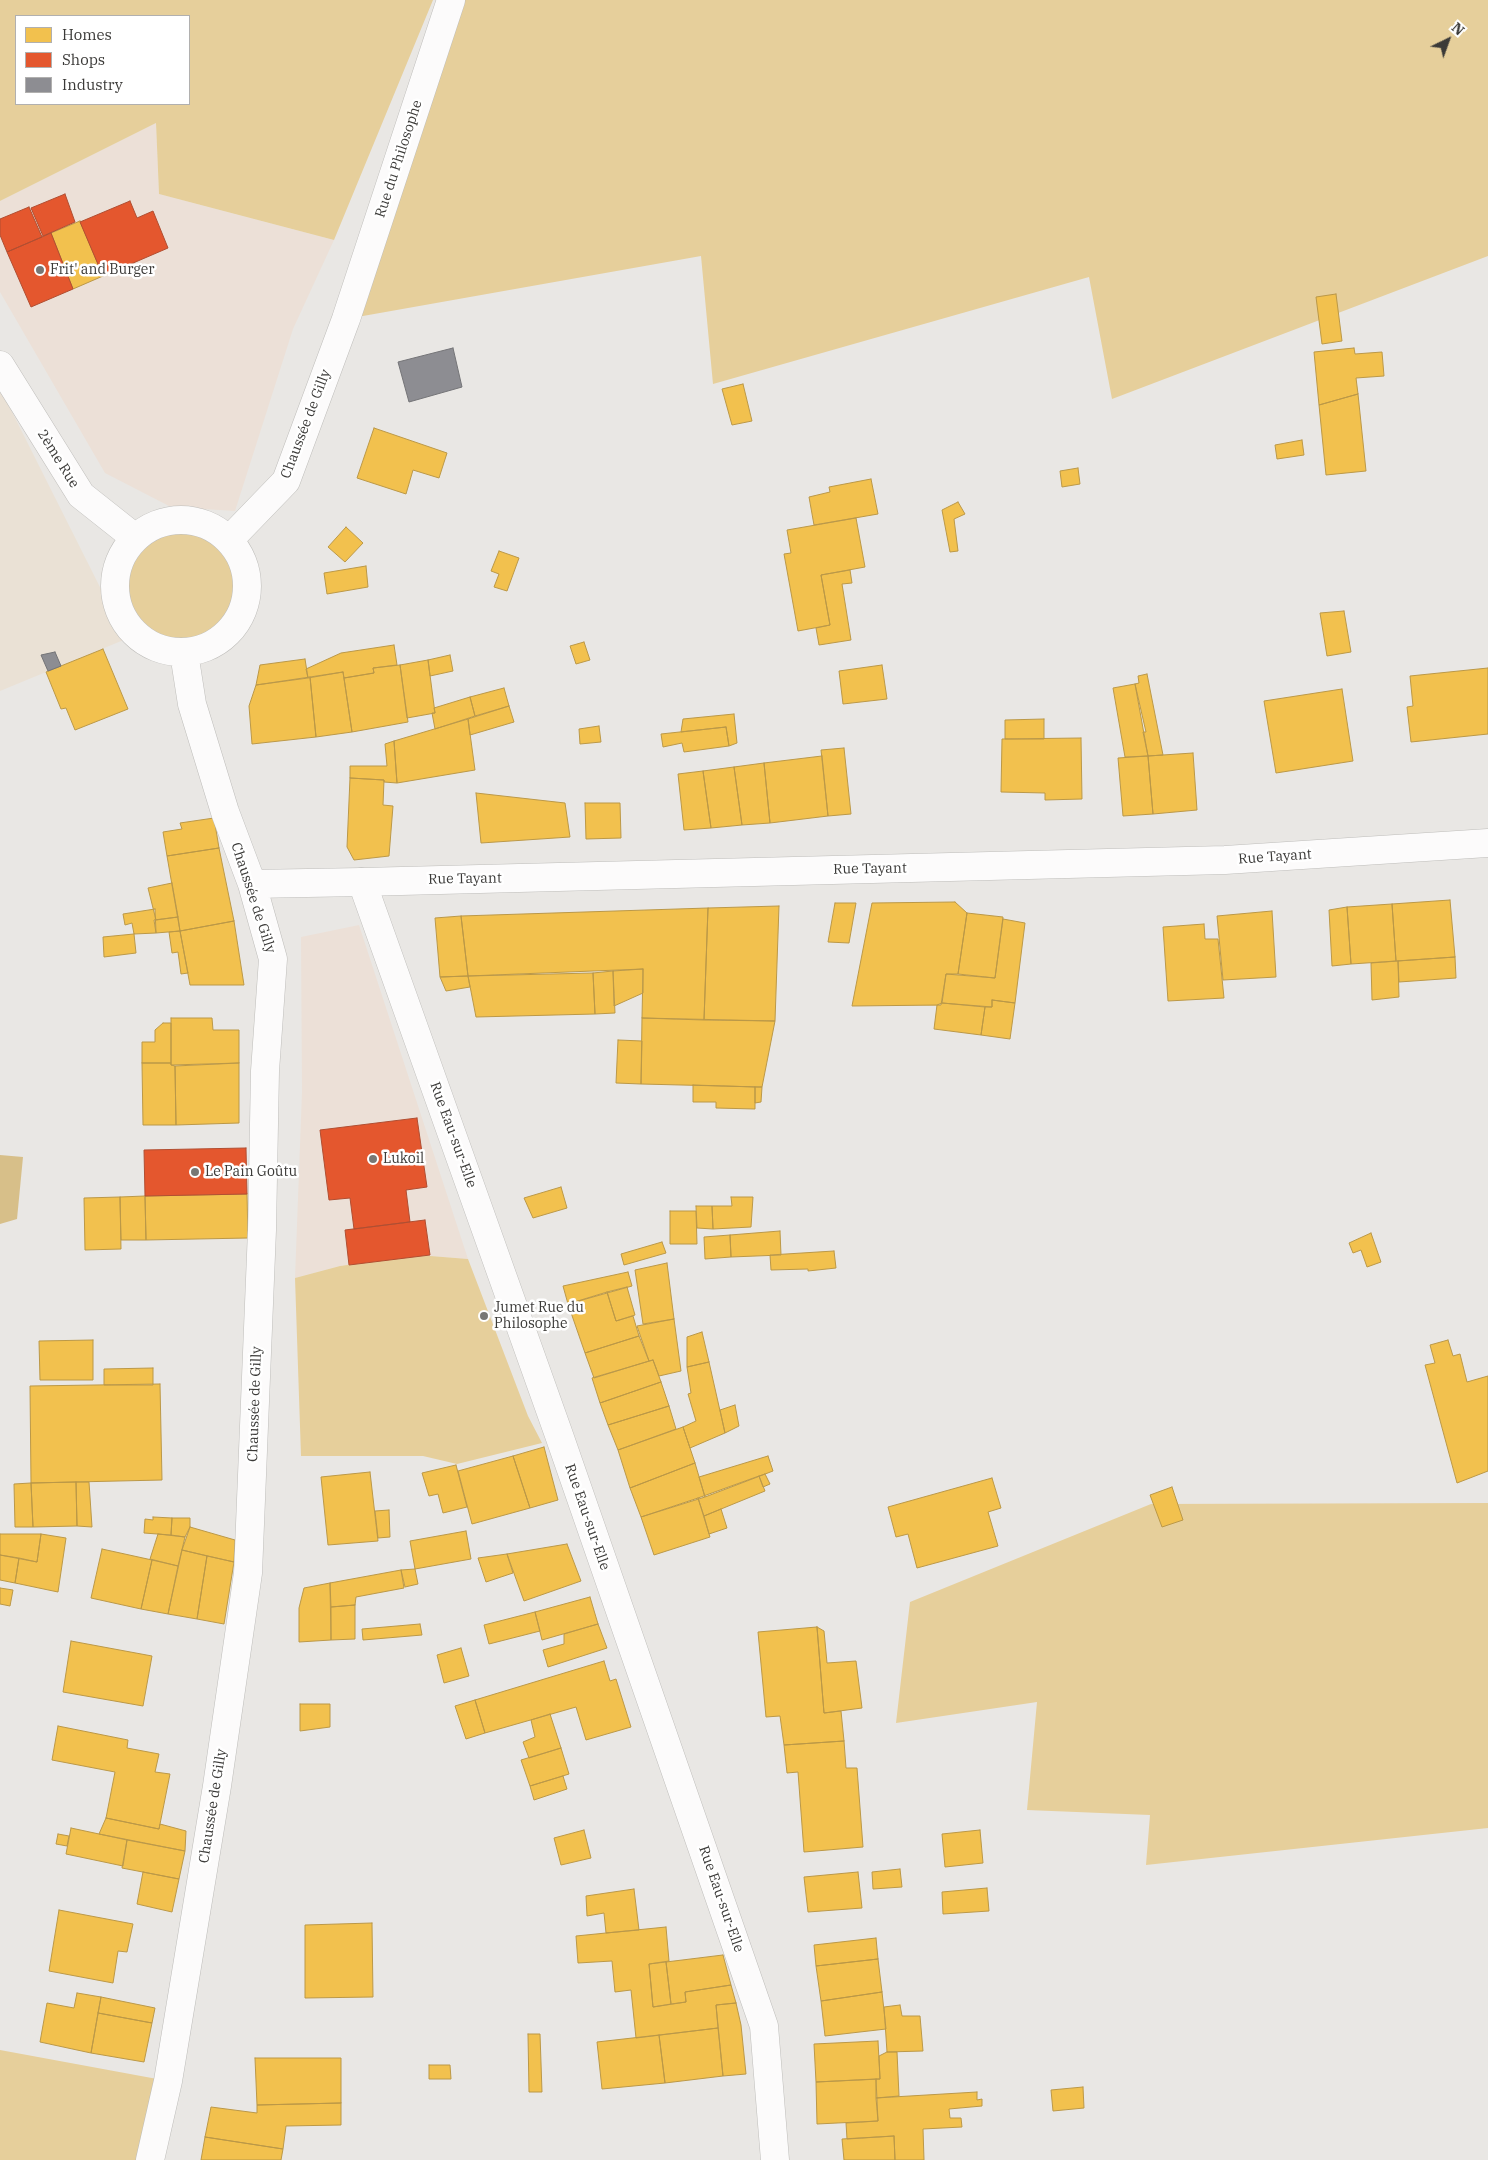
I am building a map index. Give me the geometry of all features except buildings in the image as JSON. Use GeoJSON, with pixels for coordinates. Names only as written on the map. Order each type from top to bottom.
{"type":"FeatureCollection","features":[{"type":"Feature","properties":{"kind":"street","name":"Rue du Philosophe"},"geometry":{"type":"LineString","coordinates":[[346,319],[451,0]]}},
{"type":"Feature","properties":{"kind":"street","name":"Chaussée de Gilly"},"geometry":{"type":"LineString","coordinates":[[230,540],[286,480],[346,319]]}},
{"type":"Feature","properties":{"kind":"street","name":"2ème Rue"},"geometry":{"type":"LineString","coordinates":[[0,365],[81,494],[134,537]]}},
{"type":"Feature","properties":{"kind":"street"},"geometry":{"type":"LineString","coordinates":[[172,520],[193,520],[212,527],[230,540],[242,560],[247,582],[245,605],[234,626],[211,646],[184,653],[154,647],[136,636],[122,618],[115,597],[114,576],[121,555],[134,537],[158,524],[172,520]]}},
{"type":"Feature","properties":{"kind":"street","name":"Chaussée de Gilly"},"geometry":{"type":"LineString","coordinates":[[150,2160],[168,2081],[218,1777],[248,1573],[262,1230],[265,1071],[273,958],[252,884],[225,812],[192,704],[184,653]]}},
{"type":"Feature","properties":{"kind":"street","name":"Rue Tayant"},"geometry":{"type":"LineString","coordinates":[[252,884],[1225,860],[1488,843]]}},
{"type":"Feature","properties":{"kind":"street","name":"Rue Eau-sur-Elle"},"geometry":{"type":"LineString","coordinates":[[362,882],[552,1416],[764,2026],[775,2160]]}},
{"type":"Feature","properties":{"kind":"shaded area"},"geometry":{"type":"Polygon","coordinates":[[[0,0],[433,0],[334,240],[159,194],[156,123],[0,201],[0,0]]]}},
{"type":"Feature","properties":{"kind":"shaded area"},"geometry":{"type":"Polygon","coordinates":[[[464,0],[1488,0],[1488,256],[1112,399],[1089,277],[713,384],[701,256],[346,319],[464,0]]]}},
{"type":"Feature","properties":{"kind":"shaded area"},"geometry":{"type":"Polygon","coordinates":[[[156,123],[159,194],[334,240],[293,329],[235,511],[171,507],[105,473],[0,292],[0,201],[156,123]]]}},
{"type":"Feature","properties":{"kind":"shaded area"},"geometry":{"type":"Polygon","coordinates":[[[0,388],[126,639],[0,691],[0,388]]]}},
{"type":"Feature","properties":{"kind":"shaded area"},"geometry":{"type":"Polygon","coordinates":[[[181,520],[194,521],[206,525],[228,539],[242,561],[246,573],[246,599],[242,611],[228,633],[206,647],[194,651],[181,652],[168,651],[156,647],[134,633],[120,611],[116,599],[115,586],[116,573],[120,561],[134,539],[156,525],[168,521],[181,520]]]}},
{"type":"Feature","properties":{"kind":"shaded area"},"geometry":{"type":"Polygon","coordinates":[[[359,925],[468,1259],[418,1255],[340,1266],[295,1278],[302,1092],[301,937],[359,925]]]}},
{"type":"Feature","properties":{"kind":"shaded area"},"geometry":{"type":"Polygon","coordinates":[[[0,1155],[23,1157],[17,1219],[0,1224],[0,1155]]]}},
{"type":"Feature","properties":{"kind":"shaded area"},"geometry":{"type":"Polygon","coordinates":[[[418,1255],[468,1259],[528,1416],[542,1443],[457,1464],[423,1456],[301,1456],[295,1278],[340,1266],[418,1255]]]}},
{"type":"Feature","properties":{"kind":"shaded area"},"geometry":{"type":"Polygon","coordinates":[[[1488,1503],[1488,1828],[1146,1865],[1150,1815],[1027,1810],[1037,1702],[896,1723],[910,1602],[1151,1504],[1488,1503]]]}},
{"type":"Feature","properties":{"kind":"shaded area"},"geometry":{"type":"Polygon","coordinates":[[[0,2050],[168,2081],[150,2160],[0,2160],[0,2050]]]}},
{"type":"Feature","properties":{"kind":"place","name":"Frit' and Burger"},"geometry":{"type":"Point","coordinates":[40,270]}},
{"type":"Feature","properties":{"kind":"place","name":"Lukoil"},"geometry":{"type":"Point","coordinates":[373,1159]}},
{"type":"Feature","properties":{"kind":"place","name":"Le Pain Goûtu"},"geometry":{"type":"Point","coordinates":[195,1172]}},
{"type":"Feature","properties":{"kind":"place","name":"Jumet Rue du Philosophe"},"geometry":{"type":"Point","coordinates":[484,1316]}}]}
